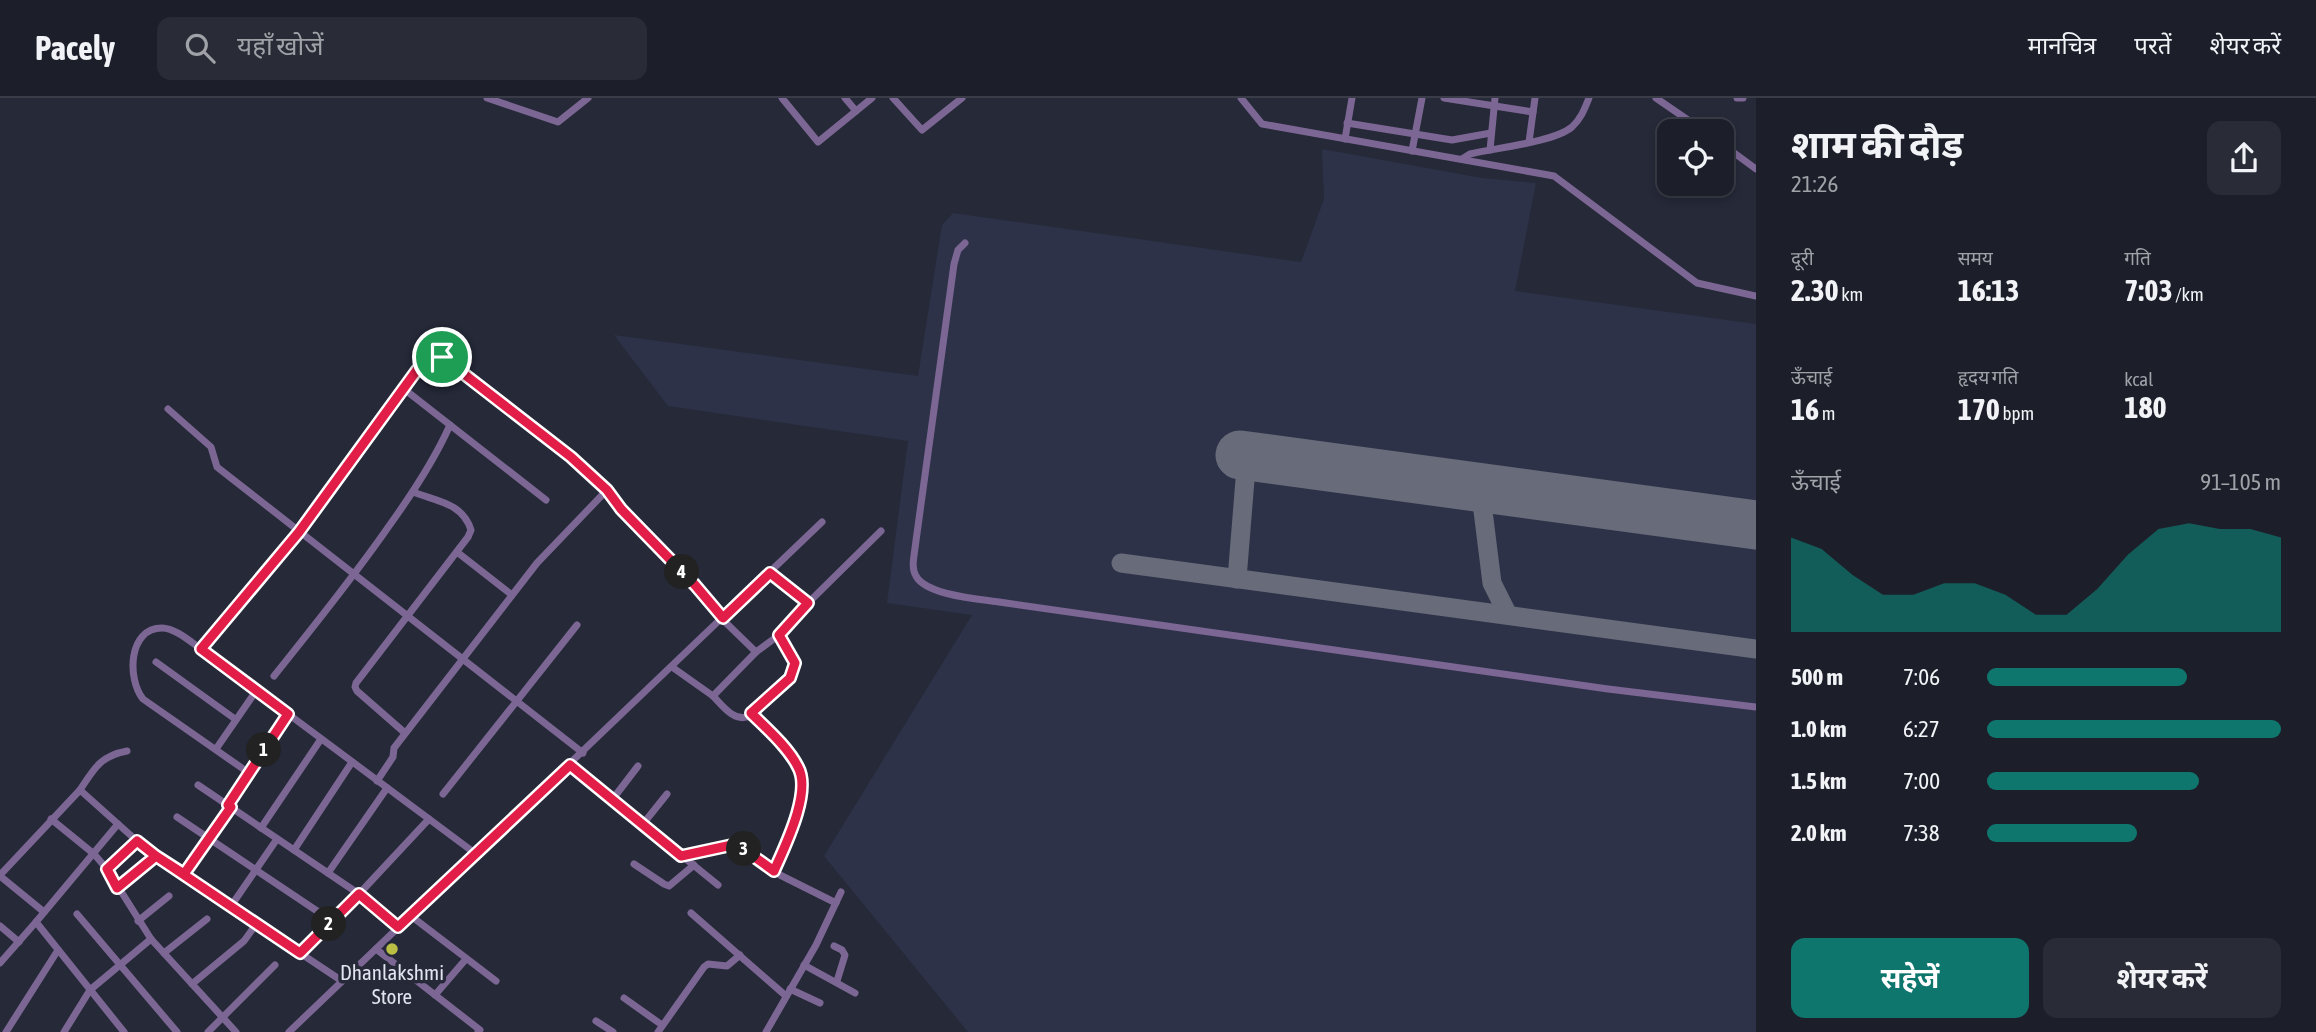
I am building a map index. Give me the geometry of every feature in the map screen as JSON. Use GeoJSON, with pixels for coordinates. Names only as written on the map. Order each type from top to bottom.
{"type":"FeatureCollection","features":[{"type":"Feature","properties":{"kind":"street"},"geometry":{"type":"LineString","coordinates":[[487,98],[558,122],[588,98]]}},
{"type":"Feature","properties":{"kind":"street"},"geometry":{"type":"LineString","coordinates":[[570,98],[578,106]]}},
{"type":"Feature","properties":{"kind":"street"},"geometry":{"type":"LineString","coordinates":[[782,98],[818,142],[872,98]]}},
{"type":"Feature","properties":{"kind":"street"},"geometry":{"type":"LineString","coordinates":[[845,98],[856,111]]}},
{"type":"Feature","properties":{"kind":"street"},"geometry":{"type":"LineString","coordinates":[[893,98],[922,130],[959,99]]}},
{"type":"Feature","properties":{"kind":"street"},"geometry":{"type":"LineString","coordinates":[[1241,98],[1262,124],[1554,176],[1697,283],[1756,296]]}},
{"type":"Feature","properties":{"kind":"street"},"geometry":{"type":"LineString","coordinates":[[1345,139],[1352,98]]}},
{"type":"Feature","properties":{"kind":"street"},"geometry":{"type":"LineString","coordinates":[[1412,151],[1422,98]]}},
{"type":"Feature","properties":{"kind":"street"},"geometry":{"type":"LineString","coordinates":[[1444,98],[1495,102],[1533,112]]}},
{"type":"Feature","properties":{"kind":"street"},"geometry":{"type":"LineString","coordinates":[[1530,142],[1535,98]]}},
{"type":"Feature","properties":{"kind":"street"},"geometry":{"type":"LineString","coordinates":[[1462,160],[1471,153],[1530,142],[1567,131],[1575,124],[1589,98]]}},
{"type":"Feature","properties":{"kind":"street"},"geometry":{"type":"LineString","coordinates":[[1656,98],[1687,119]]}},
{"type":"Feature","properties":{"kind":"street"},"geometry":{"type":"LineString","coordinates":[[1737,98],[1743,98]]}},
{"type":"Feature","properties":{"kind":"street"},"geometry":{"type":"LineString","coordinates":[[1490,149],[1495,102]]}},
{"type":"Feature","properties":{"kind":"street"},"geometry":{"type":"LineString","coordinates":[[1348,122],[1452,140],[1491,133]]}},
{"type":"Feature","properties":{"kind":"street"},"geometry":{"type":"LineString","coordinates":[[1734,153],[1756,169]]}},
{"type":"Feature","properties":{"kind":"street"},"geometry":{"type":"LineString","coordinates":[[965,243],[958,250],[954,264],[915,548],[913,567],[916,577],[928,587],[946,593],[999,602],[1608,689],[1756,707]]}},
{"type":"Feature","properties":{"kind":"street"},"geometry":{"type":"LineString","coordinates":[[201,649],[299,532],[425,359],[436,354],[562,449],[607,490],[621,509],[756,652]]}},
{"type":"Feature","properties":{"kind":"street"},"geometry":{"type":"LineString","coordinates":[[404,389],[546,500]]}},
{"type":"Feature","properties":{"kind":"street"},"geometry":{"type":"LineString","coordinates":[[168,409],[211,447],[217,467],[583,753]]}},
{"type":"Feature","properties":{"kind":"street"},"geometry":{"type":"LineString","coordinates":[[274,676],[355,575],[413,492],[450,425]]}},
{"type":"Feature","properties":{"kind":"street"},"geometry":{"type":"LineString","coordinates":[[377,781],[405,733],[537,563],[607,490]]}},
{"type":"Feature","properties":{"kind":"street"},"geometry":{"type":"LineString","coordinates":[[405,733],[355,687],[359,678],[408,617],[471,530],[468,519],[457,508],[413,492]]}},
{"type":"Feature","properties":{"kind":"street"},"geometry":{"type":"LineString","coordinates":[[289,1032],[822,522]]}},
{"type":"Feature","properties":{"kind":"street"},"geometry":{"type":"LineString","coordinates":[[713,696],[756,652],[779,635],[881,531]]}},
{"type":"Feature","properties":{"kind":"street"},"geometry":{"type":"LineString","coordinates":[[457,552],[512,595]]}},
{"type":"Feature","properties":{"kind":"street"},"geometry":{"type":"LineString","coordinates":[[770,573],[808,603]]}},
{"type":"Feature","properties":{"kind":"street"},"geometry":{"type":"LineString","coordinates":[[443,794],[577,625]]}},
{"type":"Feature","properties":{"kind":"street"},"geometry":{"type":"LineString","coordinates":[[249,773],[143,699],[138,692],[132,665],[140,639],[150,631],[169,629],[201,649],[476,854]]}},
{"type":"Feature","properties":{"kind":"street"},"geometry":{"type":"LineString","coordinates":[[672,667],[741,718],[751,713],[790,678],[794,670],[792,655],[779,635]]}},
{"type":"Feature","properties":{"kind":"street"},"geometry":{"type":"LineString","coordinates":[[156,662],[235,719]]}},
{"type":"Feature","properties":{"kind":"street"},"geometry":{"type":"LineString","coordinates":[[216,749],[256,691]]}},
{"type":"Feature","properties":{"kind":"street"},"geometry":{"type":"LineString","coordinates":[[751,713],[796,764],[802,779],[802,795],[774,871]]}},
{"type":"Feature","properties":{"kind":"street"},"geometry":{"type":"LineString","coordinates":[[184,874],[288,714]]}},
{"type":"Feature","properties":{"kind":"street"},"geometry":{"type":"LineString","coordinates":[[261,828],[321,739]]}},
{"type":"Feature","properties":{"kind":"street"},"geometry":{"type":"LineString","coordinates":[[44,912],[0,875],[80,790],[100,761],[110,755],[127,751]]}},
{"type":"Feature","properties":{"kind":"street"},"geometry":{"type":"LineString","coordinates":[[294,850],[352,762]]}},
{"type":"Feature","properties":{"kind":"street"},"geometry":{"type":"LineString","coordinates":[[570,765],[718,885]]}},
{"type":"Feature","properties":{"kind":"street"},"geometry":{"type":"LineString","coordinates":[[612,800],[638,766]]}},
{"type":"Feature","properties":{"kind":"street"},"geometry":{"type":"LineString","coordinates":[[198,785],[359,894],[398,927]]}},
{"type":"Feature","properties":{"kind":"street"},"geometry":{"type":"LineString","coordinates":[[328,873],[387,788]]}},
{"type":"Feature","properties":{"kind":"street"},"geometry":{"type":"LineString","coordinates":[[80,790],[156,856],[342,981]]}},
{"type":"Feature","properties":{"kind":"street"},"geometry":{"type":"LineString","coordinates":[[642,824],[667,794]]}},
{"type":"Feature","properties":{"kind":"street"},"geometry":{"type":"LineString","coordinates":[[177,817],[332,921]]}},
{"type":"Feature","properties":{"kind":"street"},"geometry":{"type":"LineString","coordinates":[[51,819],[107,869],[151,939],[236,1032]]}},
{"type":"Feature","properties":{"kind":"street"},"geometry":{"type":"LineString","coordinates":[[300,953],[429,819]]}},
{"type":"Feature","properties":{"kind":"street"},"geometry":{"type":"LineString","coordinates":[[0,963],[118,824]]}},
{"type":"Feature","properties":{"kind":"street"},"geometry":{"type":"LineString","coordinates":[[231,906],[277,839]]}},
{"type":"Feature","properties":{"kind":"street"},"geometry":{"type":"LineString","coordinates":[[107,869],[137,841]]}},
{"type":"Feature","properties":{"kind":"street"},"geometry":{"type":"LineString","coordinates":[[681,856],[732,845],[742,848],[774,871],[836,903]]}},
{"type":"Feature","properties":{"kind":"street"},"geometry":{"type":"LineString","coordinates":[[117,888],[156,856]]}},
{"type":"Feature","properties":{"kind":"street"},"geometry":{"type":"LineString","coordinates":[[634,864],[670,886],[694,865]]}},
{"type":"Feature","properties":{"kind":"street"},"geometry":{"type":"LineString","coordinates":[[766,1032],[841,892]]}},
{"type":"Feature","properties":{"kind":"street"},"geometry":{"type":"LineString","coordinates":[[138,921],[169,896]]}},
{"type":"Feature","properties":{"kind":"street"},"geometry":{"type":"LineString","coordinates":[[691,913],[740,956],[788,992],[820,1003]]}},
{"type":"Feature","properties":{"kind":"street"},"geometry":{"type":"LineString","coordinates":[[77,914],[177,1032]]}},
{"type":"Feature","properties":{"kind":"street"},"geometry":{"type":"LineString","coordinates":[[411,916],[496,981]]}},
{"type":"Feature","properties":{"kind":"street"},"geometry":{"type":"LineString","coordinates":[[164,953],[207,919]]}},
{"type":"Feature","properties":{"kind":"street"},"geometry":{"type":"LineString","coordinates":[[36,922],[124,1032]]}},
{"type":"Feature","properties":{"kind":"street"},"geometry":{"type":"LineString","coordinates":[[192,984],[244,941],[257,923]]}},
{"type":"Feature","properties":{"kind":"street"},"geometry":{"type":"LineString","coordinates":[[0,926],[19,942]]}},
{"type":"Feature","properties":{"kind":"street"},"geometry":{"type":"LineString","coordinates":[[64,1032],[90,990],[151,939]]}},
{"type":"Feature","properties":{"kind":"street"},"geometry":{"type":"LineString","coordinates":[[834,946],[845,955],[837,981]]}},
{"type":"Feature","properties":{"kind":"street"},"geometry":{"type":"LineString","coordinates":[[376,949],[480,1030],[478,1032]]}},
{"type":"Feature","properties":{"kind":"street"},"geometry":{"type":"LineString","coordinates":[[11,1031],[58,950]]}},
{"type":"Feature","properties":{"kind":"street"},"geometry":{"type":"LineString","coordinates":[[624,998],[660,1029],[704,967],[708,964],[727,966],[740,956]]}},
{"type":"Feature","properties":{"kind":"street"},"geometry":{"type":"LineString","coordinates":[[435,995],[466,959]]}},
{"type":"Feature","properties":{"kind":"street"},"geometry":{"type":"LineString","coordinates":[[208,1032],[275,965]]}},
{"type":"Feature","properties":{"kind":"street"},"geometry":{"type":"LineString","coordinates":[[804,965],[855,993]]}},
{"type":"Feature","properties":{"kind":"street"},"geometry":{"type":"LineString","coordinates":[[596,1021],[613,1032]]}},
{"type":"Feature","properties":{"kind":"shaded area"},"geometry":{"type":"Polygon","coordinates":[[[1322,149],[1482,178],[1536,183],[1515,291],[1756,324],[1756,1032],[968,1032],[824,856],[972,615],[887,603],[908,441],[668,406],[614,335],[918,376],[942,225],[953,213],[1301,262],[1324,199],[1322,149]]]}},
{"type":"Feature","properties":{"kind":"taxiway"},"geometry":{"type":"LineString","coordinates":[[1237,579],[1247,455]]}},
{"type":"Feature","properties":{"kind":"taxiway"},"geometry":{"type":"LineString","coordinates":[[1480,487],[1492,583],[1508,615]]}},
{"type":"Feature","properties":{"kind":"taxiway"},"geometry":{"type":"LineString","coordinates":[[1121,563],[1756,649]]}},
{"type":"Feature","properties":{"kind":"runway"},"geometry":{"type":"LineString","coordinates":[[1240,455],[1756,525]]}},
{"type":"Feature","properties":{"kind":"place","name":"Dhanlakshmi Store"},"geometry":{"type":"Point","coordinates":[392,949]}},
{"type":"Feature","properties":{"kind":"route"},"geometry":{"type":"LineString","coordinates":[[442,357],[432,354],[425,359],[299,532],[201,649],[288,714],[228,805],[231,807],[184,874],[156,856],[117,888],[107,869],[137,841],[156,856],[300,953],[359,894],[398,927],[570,765],[681,856],[732,845],[742,848],[774,871],[802,795],[802,779],[800,770],[786,751],[751,713],[790,678],[795,663],[779,635],[808,603],[770,573],[723,618],[695,585],[621,509],[607,490],[527,421],[442,357]]}}]}
